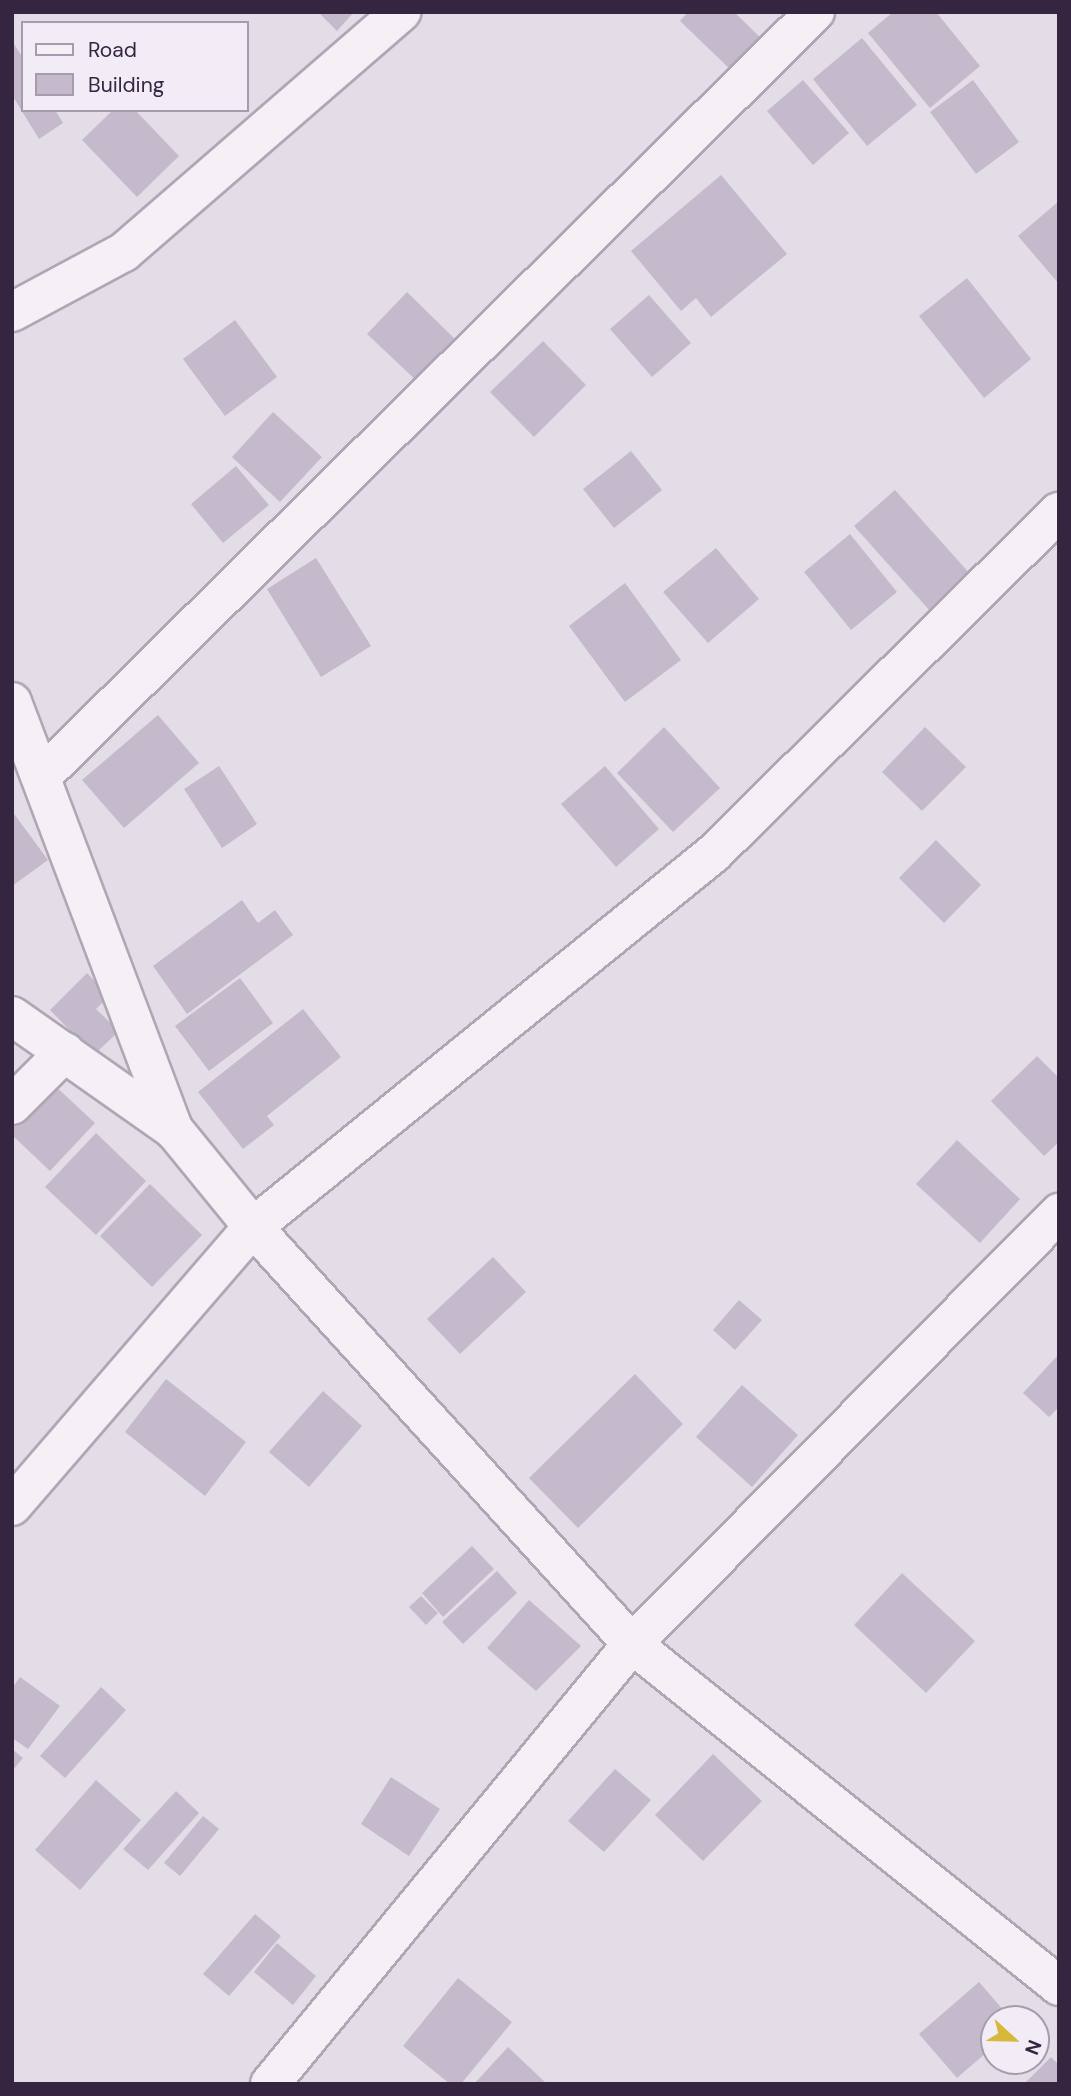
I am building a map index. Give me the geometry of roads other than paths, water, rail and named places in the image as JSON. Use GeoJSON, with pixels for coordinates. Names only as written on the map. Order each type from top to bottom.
{"type":"FeatureCollection","features":[{"type":"Feature","properties":{"kind":"street"},"geometry":{"type":"LineString","coordinates":[[12,312],[124,252],[401,12]]}},
{"type":"Feature","properties":{"kind":"street"},"geometry":{"type":"LineString","coordinates":[[41,777],[815,12]]}},
{"type":"Feature","properties":{"kind":"street"},"geometry":{"type":"LineString","coordinates":[[12,1506],[253,1227],[714,853],[1059,512]]}},
{"type":"Feature","properties":{"kind":"street"},"geometry":{"type":"LineString","coordinates":[[12,702],[174,1130]]}},
{"type":"Feature","properties":{"kind":"street"},"geometry":{"type":"LineString","coordinates":[[12,1016],[174,1130],[253,1227],[632,1644],[1059,1986]]}},
{"type":"Feature","properties":{"kind":"street"},"geometry":{"type":"LineString","coordinates":[[12,1105],[65,1052]]}},
{"type":"Feature","properties":{"kind":"street"},"geometry":{"type":"LineString","coordinates":[[287,2077],[632,1644],[1059,1213]]}}]}
